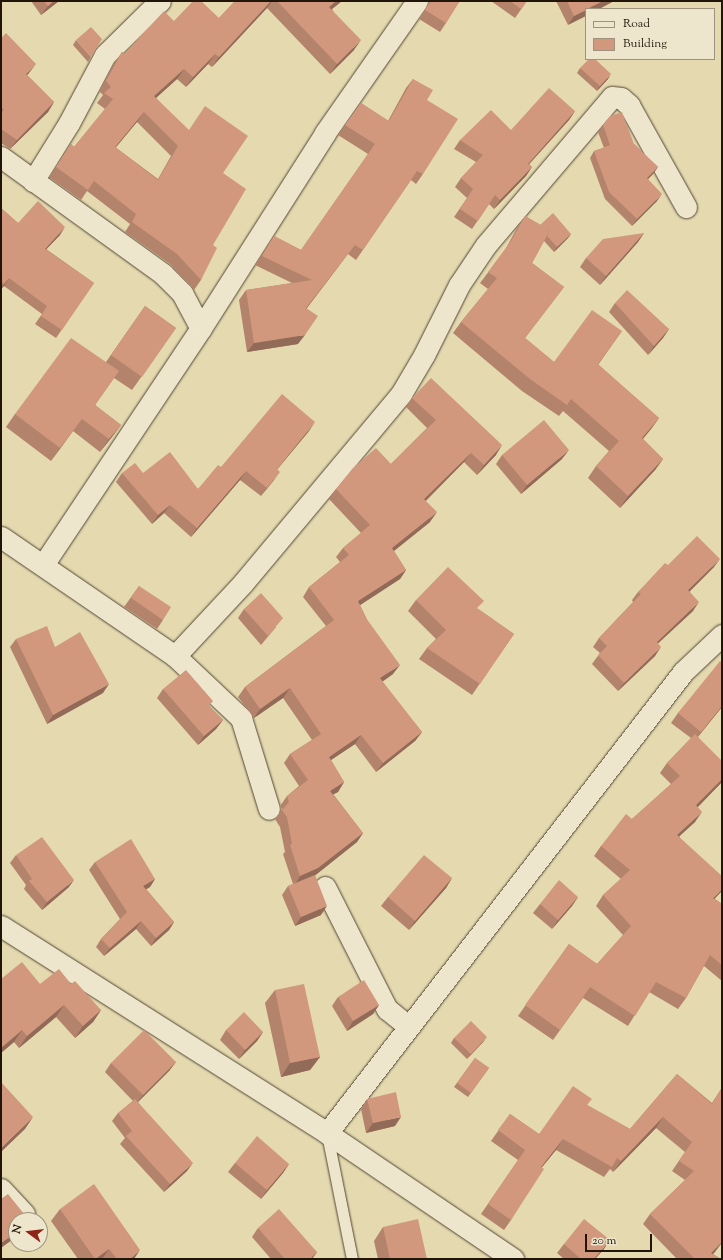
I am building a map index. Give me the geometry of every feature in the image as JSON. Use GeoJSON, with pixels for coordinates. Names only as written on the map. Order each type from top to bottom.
{"type":"FeatureCollection","features":[{"type":"Feature","properties":{"kind":"street"},"geometry":{"type":"LineString","coordinates":[[33,181],[69,123],[105,55],[160,1]]}},
{"type":"Feature","properties":{"kind":"street"},"geometry":{"type":"LineString","coordinates":[[42,565],[201,328],[325,133],[418,1]]}},
{"type":"Feature","properties":{"kind":"street"},"geometry":{"type":"LineString","coordinates":[[175,656],[243,583],[401,394],[424,355],[459,285],[486,245],[612,97],[621,98],[629,105],[686,207]]}},
{"type":"Feature","properties":{"kind":"street"},"geometry":{"type":"LineString","coordinates":[[1,157],[163,274],[182,293],[201,328]]}},
{"type":"Feature","properties":{"kind":"street"},"geometry":{"type":"LineString","coordinates":[[1,537],[175,656],[242,718],[268,809]]}},
{"type":"Feature","properties":{"kind":"street"},"geometry":{"type":"LineString","coordinates":[[327,1133],[683,672],[722,635]]}},
{"type":"Feature","properties":{"kind":"street"},"geometry":{"type":"LineString","coordinates":[[325,887],[387,1009],[409,1027]]}},
{"type":"Feature","properties":{"kind":"street"},"geometry":{"type":"LineString","coordinates":[[1,926],[327,1133],[513,1259]]}},
{"type":"Feature","properties":{"kind":"street"},"geometry":{"type":"LineString","coordinates":[[1,1189],[22,1212]]}},
{"type":"Feature","properties":{"kind":"lane"},"geometry":{"type":"LineString","coordinates":[[327,1133],[352,1259]]}},
{"type":"Feature","properties":{"kind":"building"},"geometry":{"type":"Polygon","coordinates":[[[44,1],[54,1],[48,6],[44,1]]]}},
{"type":"Feature","properties":{"kind":"building"},"geometry":{"type":"Polygon","coordinates":[[[193,1],[201,1],[219,18],[235,1],[271,1],[219,57],[215,54],[193,77],[184,69],[154,96],[189,130],[205,106],[248,136],[223,173],[246,189],[213,245],[217,248],[201,280],[177,254],[132,222],[136,214],[94,181],[88,190],[56,167],[71,144],[74,147],[113,99],[104,93],[111,87],[106,81],[122,52],[124,54],[164,11],[174,21],[193,1]],[[144,112],[115,147],[158,180],[178,146],[144,112]]]}},
{"type":"Feature","properties":{"kind":"building"},"geometry":{"type":"Polygon","coordinates":[[[277,1],[336,1],[329,7],[361,40],[337,64],[277,1]]]}},
{"type":"Feature","properties":{"kind":"building"},"geometry":{"type":"Polygon","coordinates":[[[431,1],[460,1],[446,23],[425,10],[431,1]]]}},
{"type":"Feature","properties":{"kind":"building"},"geometry":{"type":"Polygon","coordinates":[[[510,1],[527,1],[521,9],[510,1]]]}},
{"type":"Feature","properties":{"kind":"building"},"geometry":{"type":"Polygon","coordinates":[[[567,1],[603,1],[589,8],[585,8],[585,10],[574,16],[567,1]]]}},
{"type":"Feature","properties":{"kind":"building"},"geometry":{"type":"Polygon","coordinates":[[[91,27],[102,39],[91,57],[76,40],[91,27]]]}},
{"type":"Feature","properties":{"kind":"building"},"geometry":{"type":"Polygon","coordinates":[[[6,33],[36,64],[26,74],[54,102],[17,140],[1,129],[1,113],[4,110],[1,107],[1,38],[6,33]]]}},
{"type":"Feature","properties":{"kind":"building"},"geometry":{"type":"Polygon","coordinates":[[[588,60],[596,60],[611,74],[600,86],[580,68],[588,60]]]}},
{"type":"Feature","properties":{"kind":"building"},"geometry":{"type":"Polygon","coordinates":[[[413,79],[433,90],[427,100],[458,119],[423,174],[417,171],[363,250],[355,245],[306,308],[318,316],[305,335],[254,343],[246,290],[312,280],[262,256],[274,236],[301,250],[375,144],[345,125],[361,103],[389,121],[413,79]]]}},
{"type":"Feature","properties":{"kind":"building"},"geometry":{"type":"Polygon","coordinates":[[[549,88],[575,111],[528,164],[532,167],[500,200],[495,195],[478,221],[460,209],[473,189],[461,178],[483,155],[460,140],[491,110],[511,130],[549,88]]]}},
{"type":"Feature","properties":{"kind":"building"},"geometry":{"type":"Polygon","coordinates":[[[622,112],[634,144],[658,167],[647,178],[662,194],[637,219],[609,192],[594,151],[610,145],[603,125],[610,116],[622,112]]]}},
{"type":"Feature","properties":{"kind":"building"},"geometry":{"type":"Polygon","coordinates":[[[38,201],[65,227],[45,249],[94,283],[62,330],[41,316],[47,306],[9,278],[4,284],[1,282],[1,208],[18,223],[38,201]]]}},
{"type":"Feature","properties":{"kind":"building"},"geometry":{"type":"Polygon","coordinates":[[[553,213],[571,234],[557,247],[547,236],[550,230],[540,225],[553,213]]]}},
{"type":"Feature","properties":{"kind":"building"},"geometry":{"type":"Polygon","coordinates":[[[525,216],[550,230],[532,263],[564,287],[525,338],[554,362],[592,310],[622,331],[598,364],[659,418],[642,438],[663,459],[628,496],[596,466],[619,441],[571,399],[567,405],[530,379],[461,322],[497,278],[488,272],[511,241],[525,216]]]}},
{"type":"Feature","properties":{"kind":"building"},"geometry":{"type":"Polygon","coordinates":[[[644,233],[606,276],[586,258],[603,239],[644,233]]]}},
{"type":"Feature","properties":{"kind":"building"},"geometry":{"type":"Polygon","coordinates":[[[627,290],[669,329],[654,346],[615,303],[627,290]]]}},
{"type":"Feature","properties":{"kind":"building"},"geometry":{"type":"Polygon","coordinates":[[[145,306],[176,328],[142,377],[111,355],[145,306]]]}},
{"type":"Feature","properties":{"kind":"building"},"geometry":{"type":"Polygon","coordinates":[[[71,338],[119,371],[95,405],[121,425],[109,439],[82,419],[60,448],[15,414],[71,338]]]}},
{"type":"Feature","properties":{"kind":"building"},"geometry":{"type":"Polygon","coordinates":[[[431,378],[502,445],[484,465],[471,453],[424,499],[437,512],[392,548],[406,570],[358,601],[366,618],[400,665],[380,678],[422,732],[383,763],[361,735],[329,757],[344,782],[330,791],[363,833],[318,868],[300,876],[290,845],[292,844],[287,817],[282,810],[289,802],[287,796],[308,780],[290,754],[321,734],[290,688],[260,709],[245,687],[334,620],[309,587],[349,555],[343,548],[370,525],[336,489],[353,468],[376,448],[391,464],[436,420],[412,398],[431,378]]]}},
{"type":"Feature","properties":{"kind":"building"},"geometry":{"type":"Polygon","coordinates":[[[282,394],[315,422],[277,469],[280,472],[267,488],[246,471],[197,528],[170,505],[158,515],[122,473],[135,463],[143,473],[170,452],[198,489],[218,465],[221,467],[282,394]]]}},
{"type":"Feature","properties":{"kind":"building"},"geometry":{"type":"Polygon","coordinates":[[[544,420],[569,450],[527,485],[502,455],[544,420]]]}},
{"type":"Feature","properties":{"kind":"building"},"geometry":{"type":"Polygon","coordinates":[[[697,536],[720,559],[688,590],[699,602],[657,642],[661,647],[624,683],[598,655],[607,646],[599,638],[641,594],[638,592],[665,563],[668,565],[697,536]]]}},
{"type":"Feature","properties":{"kind":"building"},"geometry":{"type":"Polygon","coordinates":[[[448,567],[484,601],[477,608],[514,634],[480,684],[427,648],[446,630],[416,600],[448,567]]]}},
{"type":"Feature","properties":{"kind":"building"},"geometry":{"type":"Polygon","coordinates":[[[139,586],[171,607],[163,620],[131,598],[139,586]]]}},
{"type":"Feature","properties":{"kind":"building"},"geometry":{"type":"Polygon","coordinates":[[[261,593],[283,618],[268,636],[244,609],[261,593]]]}},
{"type":"Feature","properties":{"kind":"building"},"geometry":{"type":"Polygon","coordinates":[[[47,626],[55,647],[80,632],[109,684],[53,715],[16,639],[47,626]]]}},
{"type":"Feature","properties":{"kind":"building"},"geometry":{"type":"Polygon","coordinates":[[[720,661],[722,663],[722,706],[701,732],[678,713],[720,661]]]}},
{"type":"Feature","properties":{"kind":"building"},"geometry":{"type":"Polygon","coordinates":[[[186,670],[213,701],[209,706],[223,720],[204,736],[163,689],[186,670]]]}},
{"type":"Feature","properties":{"kind":"building"},"geometry":{"type":"Polygon","coordinates":[[[695,734],[722,761],[722,779],[696,805],[702,812],[677,835],[722,876],[722,889],[713,898],[722,904],[722,965],[710,955],[686,998],[656,982],[635,1016],[590,987],[560,1030],[525,1005],[569,944],[597,964],[631,926],[603,895],[630,870],[601,846],[626,814],[632,819],[680,776],[667,763],[695,734]]]}},
{"type":"Feature","properties":{"kind":"building"},"geometry":{"type":"Polygon","coordinates":[[[42,837],[74,880],[47,902],[29,881],[32,879],[16,855],[42,837]]]}},
{"type":"Feature","properties":{"kind":"building"},"geometry":{"type":"Polygon","coordinates":[[[131,839],[155,879],[143,886],[174,922],[156,938],[141,921],[110,948],[101,939],[127,912],[95,862],[131,839]]]}},
{"type":"Feature","properties":{"kind":"building"},"geometry":{"type":"Polygon","coordinates":[[[424,855],[452,878],[415,921],[388,897],[424,855]]]}},
{"type":"Feature","properties":{"kind":"building"},"geometry":{"type":"Polygon","coordinates":[[[315,875],[327,906],[301,917],[288,886],[315,875]]]}},
{"type":"Feature","properties":{"kind":"building"},"geometry":{"type":"Polygon","coordinates":[[[559,880],[578,897],[558,920],[540,904],[559,880]]]}},
{"type":"Feature","properties":{"kind":"building"},"geometry":{"type":"Polygon","coordinates":[[[22,962],[40,984],[59,969],[71,984],[75,981],[101,1010],[83,1026],[64,1005],[27,1036],[22,1030],[1,1048],[1,979],[22,962]]]}},
{"type":"Feature","properties":{"kind":"building"},"geometry":{"type":"Polygon","coordinates":[[[364,980],[379,1005],[353,1021],[338,997],[364,980]]]}},
{"type":"Feature","properties":{"kind":"building"},"geometry":{"type":"Polygon","coordinates":[[[304,984],[320,1057],[290,1063],[275,990],[304,984]]]}},
{"type":"Feature","properties":{"kind":"building"},"geometry":{"type":"Polygon","coordinates":[[[244,1012],[263,1032],[245,1050],[226,1030],[244,1012]]]}},
{"type":"Feature","properties":{"kind":"building"},"geometry":{"type":"Polygon","coordinates":[[[471,1021],[487,1037],[471,1054],[454,1038],[471,1021]]]}},
{"type":"Feature","properties":{"kind":"building"},"geometry":{"type":"Polygon","coordinates":[[[144,1030],[176,1062],[143,1095],[111,1063],[144,1030]]]}},
{"type":"Feature","properties":{"kind":"building"},"geometry":{"type":"Polygon","coordinates":[[[475,1058],[489,1068],[471,1093],[457,1083],[475,1058]]]}},
{"type":"Feature","properties":{"kind":"building"},"geometry":{"type":"Polygon","coordinates":[[[677,1074],[712,1104],[721,1089],[722,1090],[722,1242],[711,1253],[721,1259],[695,1259],[650,1214],[694,1171],[679,1161],[692,1142],[663,1117],[621,1161],[617,1158],[612,1167],[563,1139],[541,1167],[544,1169],[511,1220],[488,1204],[525,1150],[498,1130],[510,1114],[539,1134],[573,1086],[592,1099],[587,1105],[630,1129],[677,1074]]]}},
{"type":"Feature","properties":{"kind":"building"},"geometry":{"type":"Polygon","coordinates":[[[1,1082],[33,1117],[2,1147],[1,1146],[1,1082]]]}},
{"type":"Feature","properties":{"kind":"building"},"geometry":{"type":"Polygon","coordinates":[[[396,1092],[401,1117],[373,1123],[367,1099],[396,1092]]]}},
{"type":"Feature","properties":{"kind":"building"},"geometry":{"type":"Polygon","coordinates":[[[135,1099],[193,1163],[170,1184],[126,1136],[132,1131],[118,1113],[135,1099]]]}},
{"type":"Feature","properties":{"kind":"building"},"geometry":{"type":"Polygon","coordinates":[[[257,1136],[289,1164],[267,1190],[235,1163],[257,1136]]]}},
{"type":"Feature","properties":{"kind":"building"},"geometry":{"type":"Polygon","coordinates":[[[94,1184],[140,1250],[130,1259],[117,1259],[109,1249],[95,1259],[60,1209],[94,1184]]]}},
{"type":"Feature","properties":{"kind":"building"},"geometry":{"type":"Polygon","coordinates":[[[8,1194],[23,1212],[8,1212],[8,1238],[1,1243],[1,1199],[8,1194]]]}},
{"type":"Feature","properties":{"kind":"building"},"geometry":{"type":"Polygon","coordinates":[[[279,1209],[317,1252],[310,1259],[285,1259],[258,1228],[279,1209]]]}},
{"type":"Feature","properties":{"kind":"building"},"geometry":{"type":"Polygon","coordinates":[[[418,1219],[427,1259],[390,1259],[383,1227],[418,1219]]]}},
{"type":"Feature","properties":{"kind":"building"},"geometry":{"type":"Polygon","coordinates":[[[584,1219],[610,1240],[594,1259],[581,1259],[564,1244],[584,1219]]]}}]}
